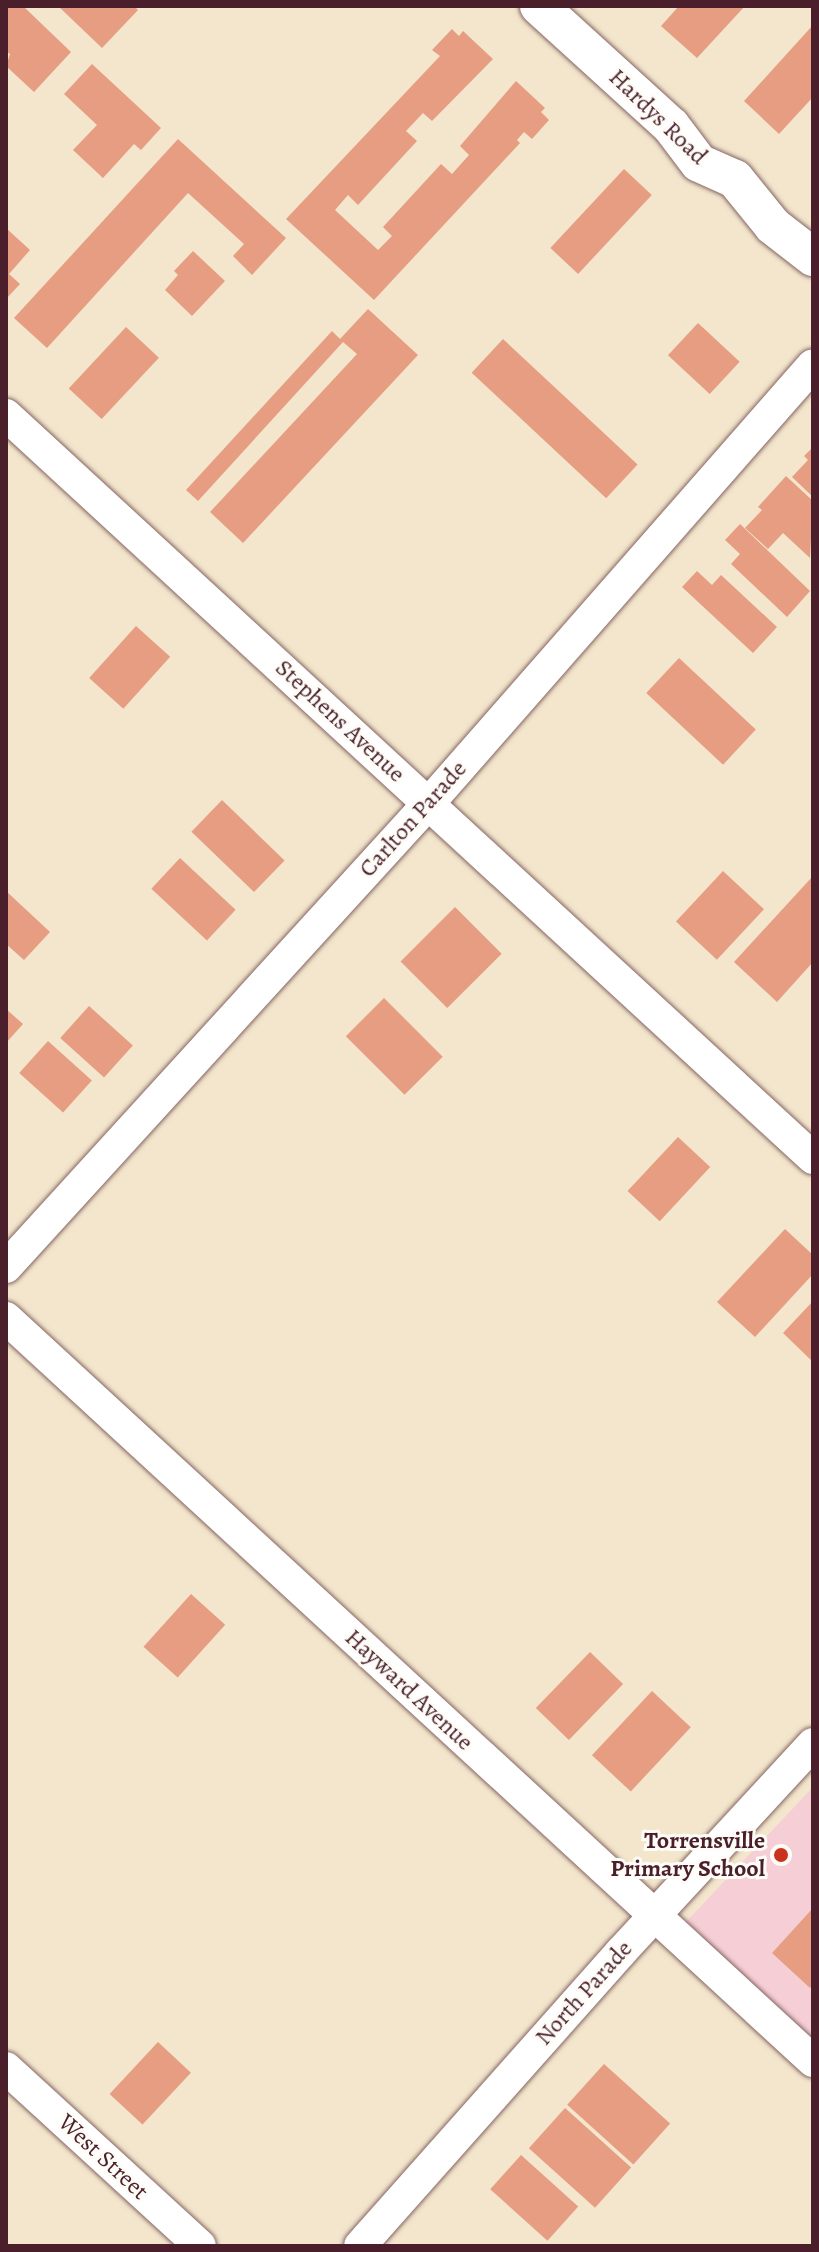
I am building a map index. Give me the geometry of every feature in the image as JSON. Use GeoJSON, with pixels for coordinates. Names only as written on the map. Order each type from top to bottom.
{"type":"FeatureCollection","features":[{"type":"Feature","properties":{"kind":"street","name":"Hardys Road"},"geometry":{"type":"LineString","coordinates":[[539,6],[671,126],[699,163],[735,179],[773,226],[813,257]]}},
{"type":"Feature","properties":{"kind":"street","name":"Carlton Parade"},"geometry":{"type":"LineString","coordinates":[[6,1267],[429,803],[813,365]]}},
{"type":"Feature","properties":{"kind":"street","name":"Stephens Avenue"},"geometry":{"type":"LineString","coordinates":[[6,415],[813,1158]]}},
{"type":"Feature","properties":{"kind":"street","name":"Hayward Avenue"},"geometry":{"type":"LineString","coordinates":[[6,1318],[813,2061]]}},
{"type":"Feature","properties":{"kind":"street","name":"North Parade"},"geometry":{"type":"LineString","coordinates":[[360,2246],[655,1915],[813,1744]]}},
{"type":"Feature","properties":{"kind":"street","name":"West Street"},"geometry":{"type":"LineString","coordinates":[[6,2068],[200,2246]]}},
{"type":"Feature","properties":{"kind":"shaded area","name":"Torrensville Primary School"},"geometry":{"type":"Polygon","coordinates":[[[813,1787],[813,2041],[685,1923],[813,1787]]]}},
{"type":"Feature","properties":{"kind":"building"},"geometry":{"type":"Polygon","coordinates":[[[6,6],[23,6],[71,52],[34,92],[6,66],[10,54],[6,51],[6,6]]]}},
{"type":"Feature","properties":{"kind":"building"},"geometry":{"type":"Polygon","coordinates":[[[58,6],[134,6],[138,10],[102,48],[58,6]]]}},
{"type":"Feature","properties":{"kind":"building"},"geometry":{"type":"Polygon","coordinates":[[[679,6],[745,6],[697,58],[661,26],[679,6]]]}},
{"type":"Feature","properties":{"kind":"building"},"geometry":{"type":"Polygon","coordinates":[[[813,25],[813,97],[779,134],[744,101],[813,25]]]}},
{"type":"Feature","properties":{"kind":"building"},"geometry":{"type":"Polygon","coordinates":[[[452,29],[459,36],[463,31],[493,59],[432,121],[423,113],[406,131],[417,141],[358,205],[348,195],[335,210],[378,250],[392,236],[383,227],[441,164],[452,174],[469,155],[460,146],[516,81],[545,108],[541,112],[549,120],[532,139],[524,132],[517,140],[520,143],[374,300],[286,219],[440,56],[432,50],[452,29]]]}},
{"type":"Feature","properties":{"kind":"building"},"geometry":{"type":"Polygon","coordinates":[[[92,64],[161,128],[141,150],[134,144],[103,178],[73,150],[97,125],[64,94],[92,64]]]}},
{"type":"Feature","properties":{"kind":"building"},"geometry":{"type":"Polygon","coordinates":[[[178,139],[286,238],[252,275],[233,256],[244,244],[188,193],[47,348],[14,318],[178,139]]]}},
{"type":"Feature","properties":{"kind":"building"},"geometry":{"type":"Polygon","coordinates":[[[624,169],[652,195],[578,274],[550,248],[624,169]]]}},
{"type":"Feature","properties":{"kind":"building"},"geometry":{"type":"Polygon","coordinates":[[[6,228],[30,250],[9,274],[20,284],[6,299],[6,228]]]}},
{"type":"Feature","properties":{"kind":"building"},"geometry":{"type":"Polygon","coordinates":[[[193,251],[225,281],[192,316],[165,290],[178,275],[174,271],[193,251]]]}},
{"type":"Feature","properties":{"kind":"building"},"geometry":{"type":"Polygon","coordinates":[[[368,309],[418,355],[243,543],[210,512],[357,354],[343,342],[198,501],[186,490],[332,331],[340,339],[368,309]]]}},
{"type":"Feature","properties":{"kind":"building"},"geometry":{"type":"Polygon","coordinates":[[[698,323],[740,362],[710,394],[668,355],[698,323]]]}},
{"type":"Feature","properties":{"kind":"building"},"geometry":{"type":"Polygon","coordinates":[[[126,327],[159,358],[102,419],[69,388],[126,327]]]}},
{"type":"Feature","properties":{"kind":"building"},"geometry":{"type":"Polygon","coordinates":[[[503,339],[638,464],[606,498],[472,373],[503,339]]]}},
{"type":"Feature","properties":{"kind":"building"},"geometry":{"type":"Polygon","coordinates":[[[813,447],[813,497],[792,477],[808,460],[804,456],[813,447]]]}},
{"type":"Feature","properties":{"kind":"building"},"geometry":{"type":"Polygon","coordinates":[[[786,476],[813,501],[810,558],[783,533],[768,549],[745,528],[762,510],[758,507],[786,476]]]}},
{"type":"Feature","properties":{"kind":"building"},"geometry":{"type":"Polygon","coordinates":[[[740,524],[810,591],[787,617],[731,564],[740,554],[725,540],[740,524]]]}},
{"type":"Feature","properties":{"kind":"building"},"geometry":{"type":"Polygon","coordinates":[[[697,571],[712,585],[721,575],[777,627],[753,653],[682,587],[697,571]]]}},
{"type":"Feature","properties":{"kind":"building"},"geometry":{"type":"Polygon","coordinates":[[[136,626],[170,657],[123,709],[89,678],[136,626]]]}},
{"type":"Feature","properties":{"kind":"building"},"geometry":{"type":"Polygon","coordinates":[[[679,658],[756,730],[723,765],[646,693],[679,658]]]}},
{"type":"Feature","properties":{"kind":"building"},"geometry":{"type":"Polygon","coordinates":[[[222,800],[285,860],[254,892],[191,832],[222,800]]]}},
{"type":"Feature","properties":{"kind":"building"},"geometry":{"type":"Polygon","coordinates":[[[180,858],[236,910],[207,941],[151,889],[180,858]]]}},
{"type":"Feature","properties":{"kind":"building"},"geometry":{"type":"Polygon","coordinates":[[[723,871],[764,909],[717,960],[676,921],[723,871]]]}},
{"type":"Feature","properties":{"kind":"building"},"geometry":{"type":"Polygon","coordinates":[[[813,876],[813,962],[777,1002],[734,962],[813,876]]]}},
{"type":"Feature","properties":{"kind":"building"},"geometry":{"type":"Polygon","coordinates":[[[6,891],[50,932],[24,960],[6,944],[6,891]]]}},
{"type":"Feature","properties":{"kind":"building"},"geometry":{"type":"Polygon","coordinates":[[[455,907],[502,954],[447,1008],[401,961],[455,907]]]}},
{"type":"Feature","properties":{"kind":"building"},"geometry":{"type":"Polygon","coordinates":[[[384,998],[443,1057],[405,1095],[346,1036],[384,998]]]}},
{"type":"Feature","properties":{"kind":"building"},"geometry":{"type":"Polygon","coordinates":[[[89,1006],[133,1045],[104,1077],[60,1038],[89,1006]]]}},
{"type":"Feature","properties":{"kind":"building"},"geometry":{"type":"Polygon","coordinates":[[[6,1009],[23,1024],[6,1043],[6,1009]]]}},
{"type":"Feature","properties":{"kind":"building"},"geometry":{"type":"Polygon","coordinates":[[[48,1041],[92,1080],[63,1112],[19,1073],[48,1041]]]}},
{"type":"Feature","properties":{"kind":"building"},"geometry":{"type":"Polygon","coordinates":[[[678,1137],[710,1167],[660,1221],[628,1191],[678,1137]]]}},
{"type":"Feature","properties":{"kind":"building"},"geometry":{"type":"Polygon","coordinates":[[[785,1229],[813,1255],[813,1274],[755,1337],[717,1302],[785,1229]]]}},
{"type":"Feature","properties":{"kind":"building"},"geometry":{"type":"Polygon","coordinates":[[[813,1301],[813,1362],[783,1333],[813,1301]]]}},
{"type":"Feature","properties":{"kind":"building"},"geometry":{"type":"Polygon","coordinates":[[[191,1594],[225,1625],[178,1678],[143,1647],[191,1594]]]}},
{"type":"Feature","properties":{"kind":"building"},"geometry":{"type":"Polygon","coordinates":[[[590,1652],[623,1684],[569,1740],[536,1708],[590,1652]]]}},
{"type":"Feature","properties":{"kind":"building"},"geometry":{"type":"Polygon","coordinates":[[[652,1691],[691,1727],[631,1792],[592,1755],[652,1691]]]}},
{"type":"Feature","properties":{"kind":"building"},"geometry":{"type":"Polygon","coordinates":[[[813,1908],[813,1984],[810,1988],[772,1953],[813,1908]]]}},
{"type":"Feature","properties":{"kind":"building"},"geometry":{"type":"Polygon","coordinates":[[[158,2042],[191,2073],[142,2125],[110,2094],[158,2042]]]}},
{"type":"Feature","properties":{"kind":"building"},"geometry":{"type":"Polygon","coordinates":[[[604,2064],[670,2124],[633,2164],[567,2105],[604,2064]]]}},
{"type":"Feature","properties":{"kind":"building"},"geometry":{"type":"Polygon","coordinates":[[[565,2108],[631,2168],[595,2208],[529,2148],[565,2108]]]}},
{"type":"Feature","properties":{"kind":"building"},"geometry":{"type":"Polygon","coordinates":[[[521,2155],[578,2207],[547,2241],[490,2189],[521,2155]]]}},
{"type":"Feature","properties":{"kind":"place","name":"Torrensville Primary School"},"geometry":{"type":"Point","coordinates":[781,1855]}}]}
